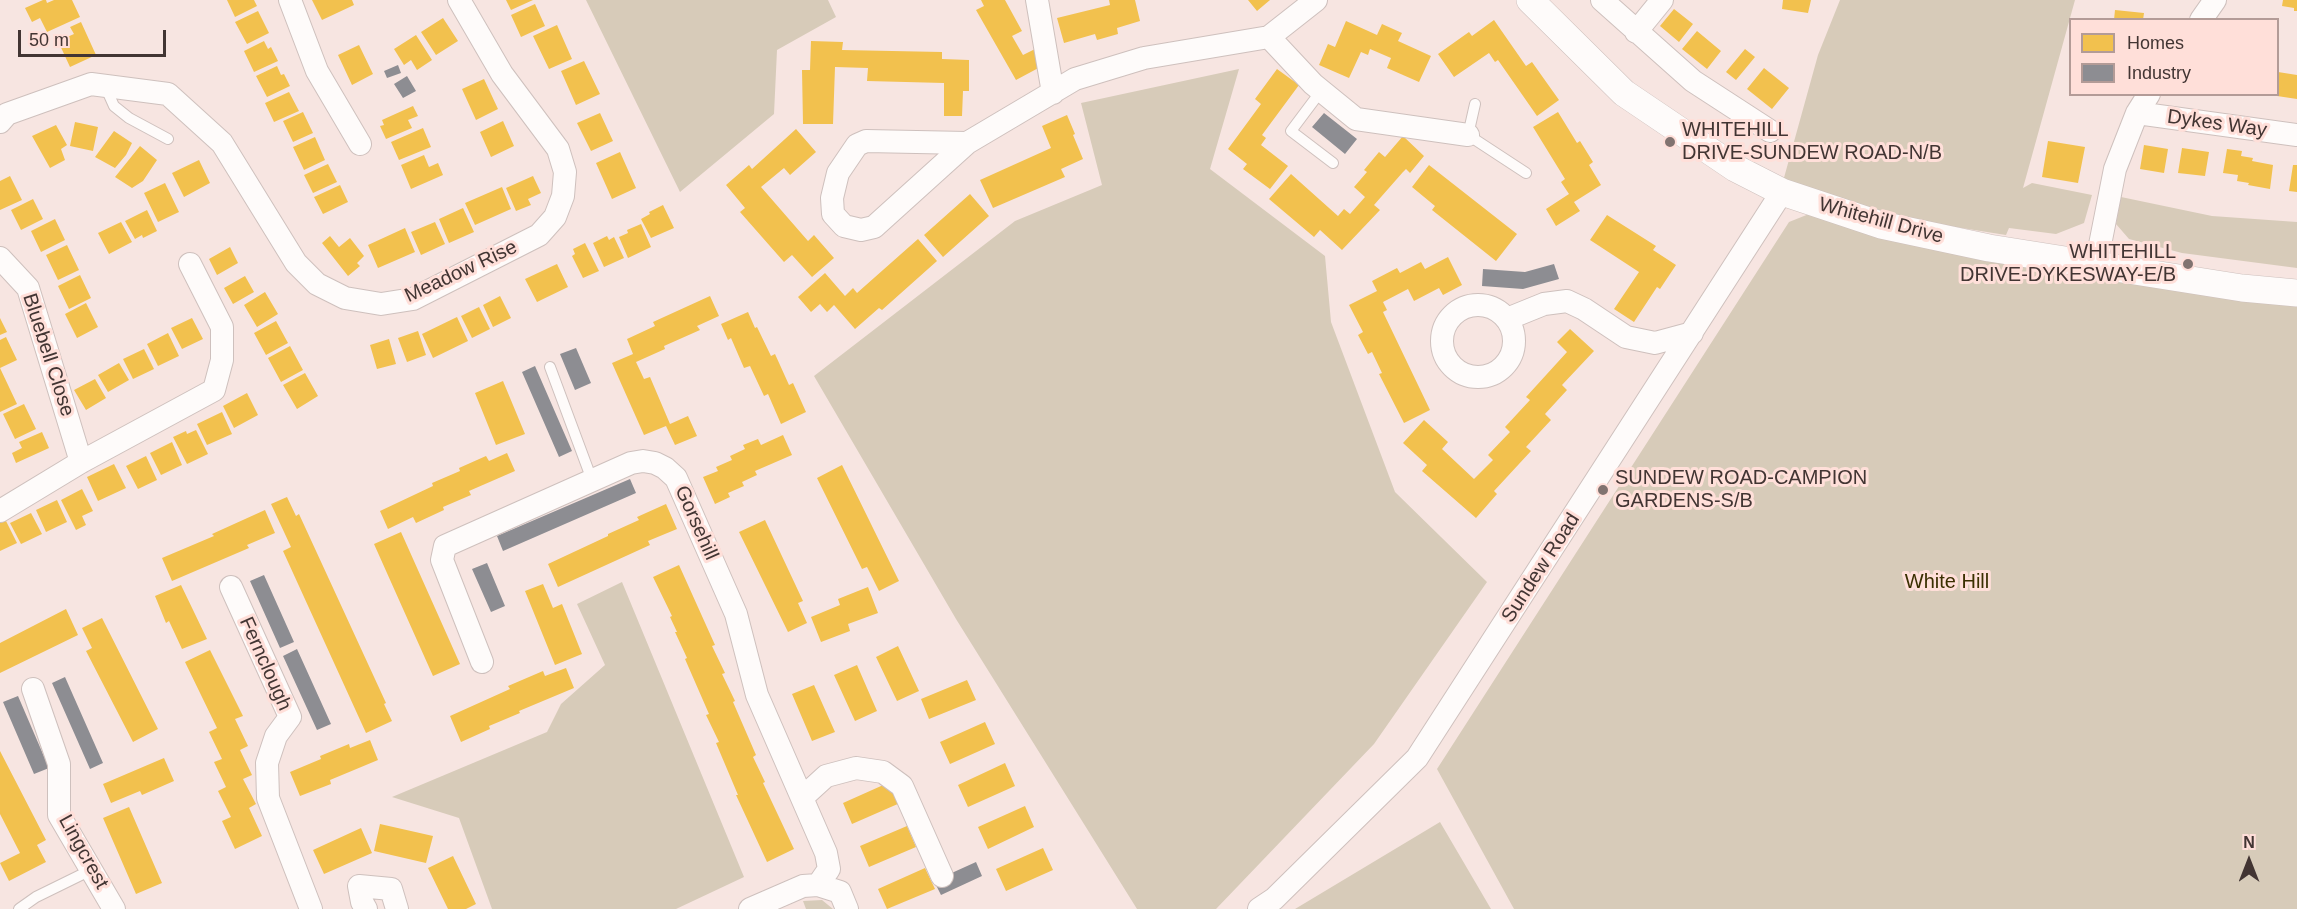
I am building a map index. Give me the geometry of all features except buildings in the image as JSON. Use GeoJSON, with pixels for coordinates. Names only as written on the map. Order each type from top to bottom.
{"type":"FeatureCollection","features":[{"type":"Feature","properties":{"kind":"street"},"geometry":{"type":"LineString","coordinates":[[290,0],[317,71],[360,144]]}},
{"type":"Feature","properties":{"kind":"street","name":"Meadow Rise"},"geometry":{"type":"LineString","coordinates":[[0,122],[7,114],[91,84],[168,94],[222,143],[296,263],[317,284],[345,298],[381,304],[413,299],[539,235],[555,217],[563,196],[565,171],[558,149],[502,74],[459,0]]}},
{"type":"Feature","properties":{"kind":"street"},"geometry":{"type":"LineString","coordinates":[[1037,0],[1053,93]]}},
{"type":"Feature","properties":{"kind":"street"},"geometry":{"type":"LineString","coordinates":[[967,143],[866,141],[857,145],[838,174],[832,198],[833,214],[844,226],[861,230],[874,227],[967,143],[1075,80],[1144,58],[1269,37],[1316,0]]}},
{"type":"Feature","properties":{"kind":"street","name":"Whitehill Drive"},"geometry":{"type":"LineString","coordinates":[[1530,0],[1624,93],[1734,168],[1782,192],[1881,225],[1989,248],[2242,288],[2297,292]]}},
{"type":"Feature","properties":{"kind":"street"},"geometry":{"type":"LineString","coordinates":[[1602,0],[1693,81],[1770,131]]}},
{"type":"Feature","properties":{"kind":"street"},"geometry":{"type":"LineString","coordinates":[[1636,32],[1662,0]]}},
{"type":"Feature","properties":{"kind":"street"},"geometry":{"type":"LineString","coordinates":[[2202,18],[2215,0]]}},
{"type":"Feature","properties":{"kind":"street"},"geometry":{"type":"LineString","coordinates":[[1269,37],[1322,91],[1356,119],[1468,135]]}},
{"type":"Feature","properties":{"kind":"street","name":"Dykes Way"},"geometry":{"type":"LineString","coordinates":[[2096,265],[2115,169],[2143,104],[2297,135]]}},
{"type":"Feature","properties":{"kind":"street","name":"Sundew Road"},"geometry":{"type":"LineString","coordinates":[[1259,909],[1274,898],[1417,758],[1782,192]]}},
{"type":"Feature","properties":{"kind":"street","name":"Bluebell Close"},"geometry":{"type":"LineString","coordinates":[[0,258],[28,288],[81,462]]}},
{"type":"Feature","properties":{"kind":"street"},"geometry":{"type":"LineString","coordinates":[[0,511],[81,462],[214,390],[222,360],[222,327],[190,264]]}},
{"type":"Feature","properties":{"kind":"street"},"geometry":{"type":"LineString","coordinates":[[1507,319],[1544,304],[1567,301],[1584,309],[1626,337],[1655,343],[1692,333]]}},
{"type":"Feature","properties":{"kind":"street","name":"Gorsehill"},"geometry":{"type":"LineString","coordinates":[[482,662],[442,560],[445,546],[631,463],[643,461],[655,463],[664,468],[676,478],[736,614],[757,695],[826,853],[829,869],[818,885]]}},
{"type":"Feature","properties":{"kind":"street","name":"Fernclough"},"geometry":{"type":"LineString","coordinates":[[231,587],[290,717],[276,736],[267,763],[268,798],[311,909]]}},
{"type":"Feature","properties":{"kind":"street","name":"Lingcrest"},"geometry":{"type":"LineString","coordinates":[[33,688],[59,764],[59,815],[114,909]]}},
{"type":"Feature","properties":{"kind":"street"},"geometry":{"type":"LineString","coordinates":[[802,797],[826,776],[856,768],[883,772],[902,786],[942,876]]}},
{"type":"Feature","properties":{"kind":"street"},"geometry":{"type":"LineString","coordinates":[[750,909],[803,886],[818,885],[840,892],[847,909]]}},
{"type":"Feature","properties":{"kind":"street"},"geometry":{"type":"LineString","coordinates":[[366,909],[359,886],[391,889],[397,909]]}},
{"type":"Feature","properties":{"kind":"lane"},"geometry":{"type":"LineString","coordinates":[[105,86],[114,106],[168,139]]}},
{"type":"Feature","properties":{"kind":"lane"},"geometry":{"type":"LineString","coordinates":[[1322,91],[1291,131],[1333,163]]}},
{"type":"Feature","properties":{"kind":"lane"},"geometry":{"type":"LineString","coordinates":[[1475,104],[1468,135],[1526,174]]}},
{"type":"Feature","properties":{"kind":"lane"},"geometry":{"type":"LineString","coordinates":[[550,367],[592,480]]}},
{"type":"Feature","properties":{"kind":"lane"},"geometry":{"type":"LineString","coordinates":[[19,909],[36,897],[92,870]]}},
{"type":"Feature","properties":{"kind":"green space"},"geometry":{"type":"Polygon","coordinates":[[[586,0],[828,0],[836,17],[777,50],[774,114],[680,192],[586,0]]]}},
{"type":"Feature","properties":{"kind":"green space"},"geometry":{"type":"Polygon","coordinates":[[[1840,0],[2075,0],[2023,188],[2032,183],[2092,195],[2084,223],[2056,234],[2009,228],[2006,235],[1886,216],[1782,185],[1818,55],[1840,0]]]}},
{"type":"Feature","properties":{"kind":"green space"},"geometry":{"type":"Polygon","coordinates":[[[1239,69],[1210,169],[1325,256],[1331,322],[1395,492],[1487,582],[1374,744],[1216,909],[1137,909],[956,619],[814,376],[1015,221],[1102,185],[1081,103],[1239,69]]]}},
{"type":"Feature","properties":{"kind":"green space"},"geometry":{"type":"Polygon","coordinates":[[[2121,197],[2212,216],[2297,222],[2297,268],[2182,253],[2129,239],[2116,224],[2121,197]]]}},
{"type":"Feature","properties":{"kind":"green space","name":"White Hill"},"geometry":{"type":"Polygon","coordinates":[[[1809,214],[2297,303],[2297,909],[1514,909],[1437,769],[1789,222],[1809,214]]]}},
{"type":"Feature","properties":{"kind":"green space"},"geometry":{"type":"Polygon","coordinates":[[[622,582],[744,877],[676,909],[492,909],[459,818],[392,797],[547,732],[561,704],[605,665],[577,604],[622,582]]]}},
{"type":"Feature","properties":{"kind":"green space"},"geometry":{"type":"Polygon","coordinates":[[[1440,822],[1491,909],[1295,909],[1440,822]]]}},
{"type":"Feature","properties":{"kind":"green space"},"geometry":{"type":"Polygon","coordinates":[[[822,900],[833,909],[806,909],[803,901],[822,900]]]}},
{"type":"Feature","properties":{"kind":"place","name":"WHITEHILL DRIVE-SUNDEW ROAD-N/B"},"geometry":{"type":"Point","coordinates":[1670,142]}},
{"type":"Feature","properties":{"kind":"place","name":"WHITEHILL DRIVE-DYKESWAY-E/B"},"geometry":{"type":"Point","coordinates":[2188,264]}},
{"type":"Feature","properties":{"kind":"place","name":"SUNDEW ROAD-CAMPION GARDENS-S/B"},"geometry":{"type":"Point","coordinates":[1603,490]}}]}
